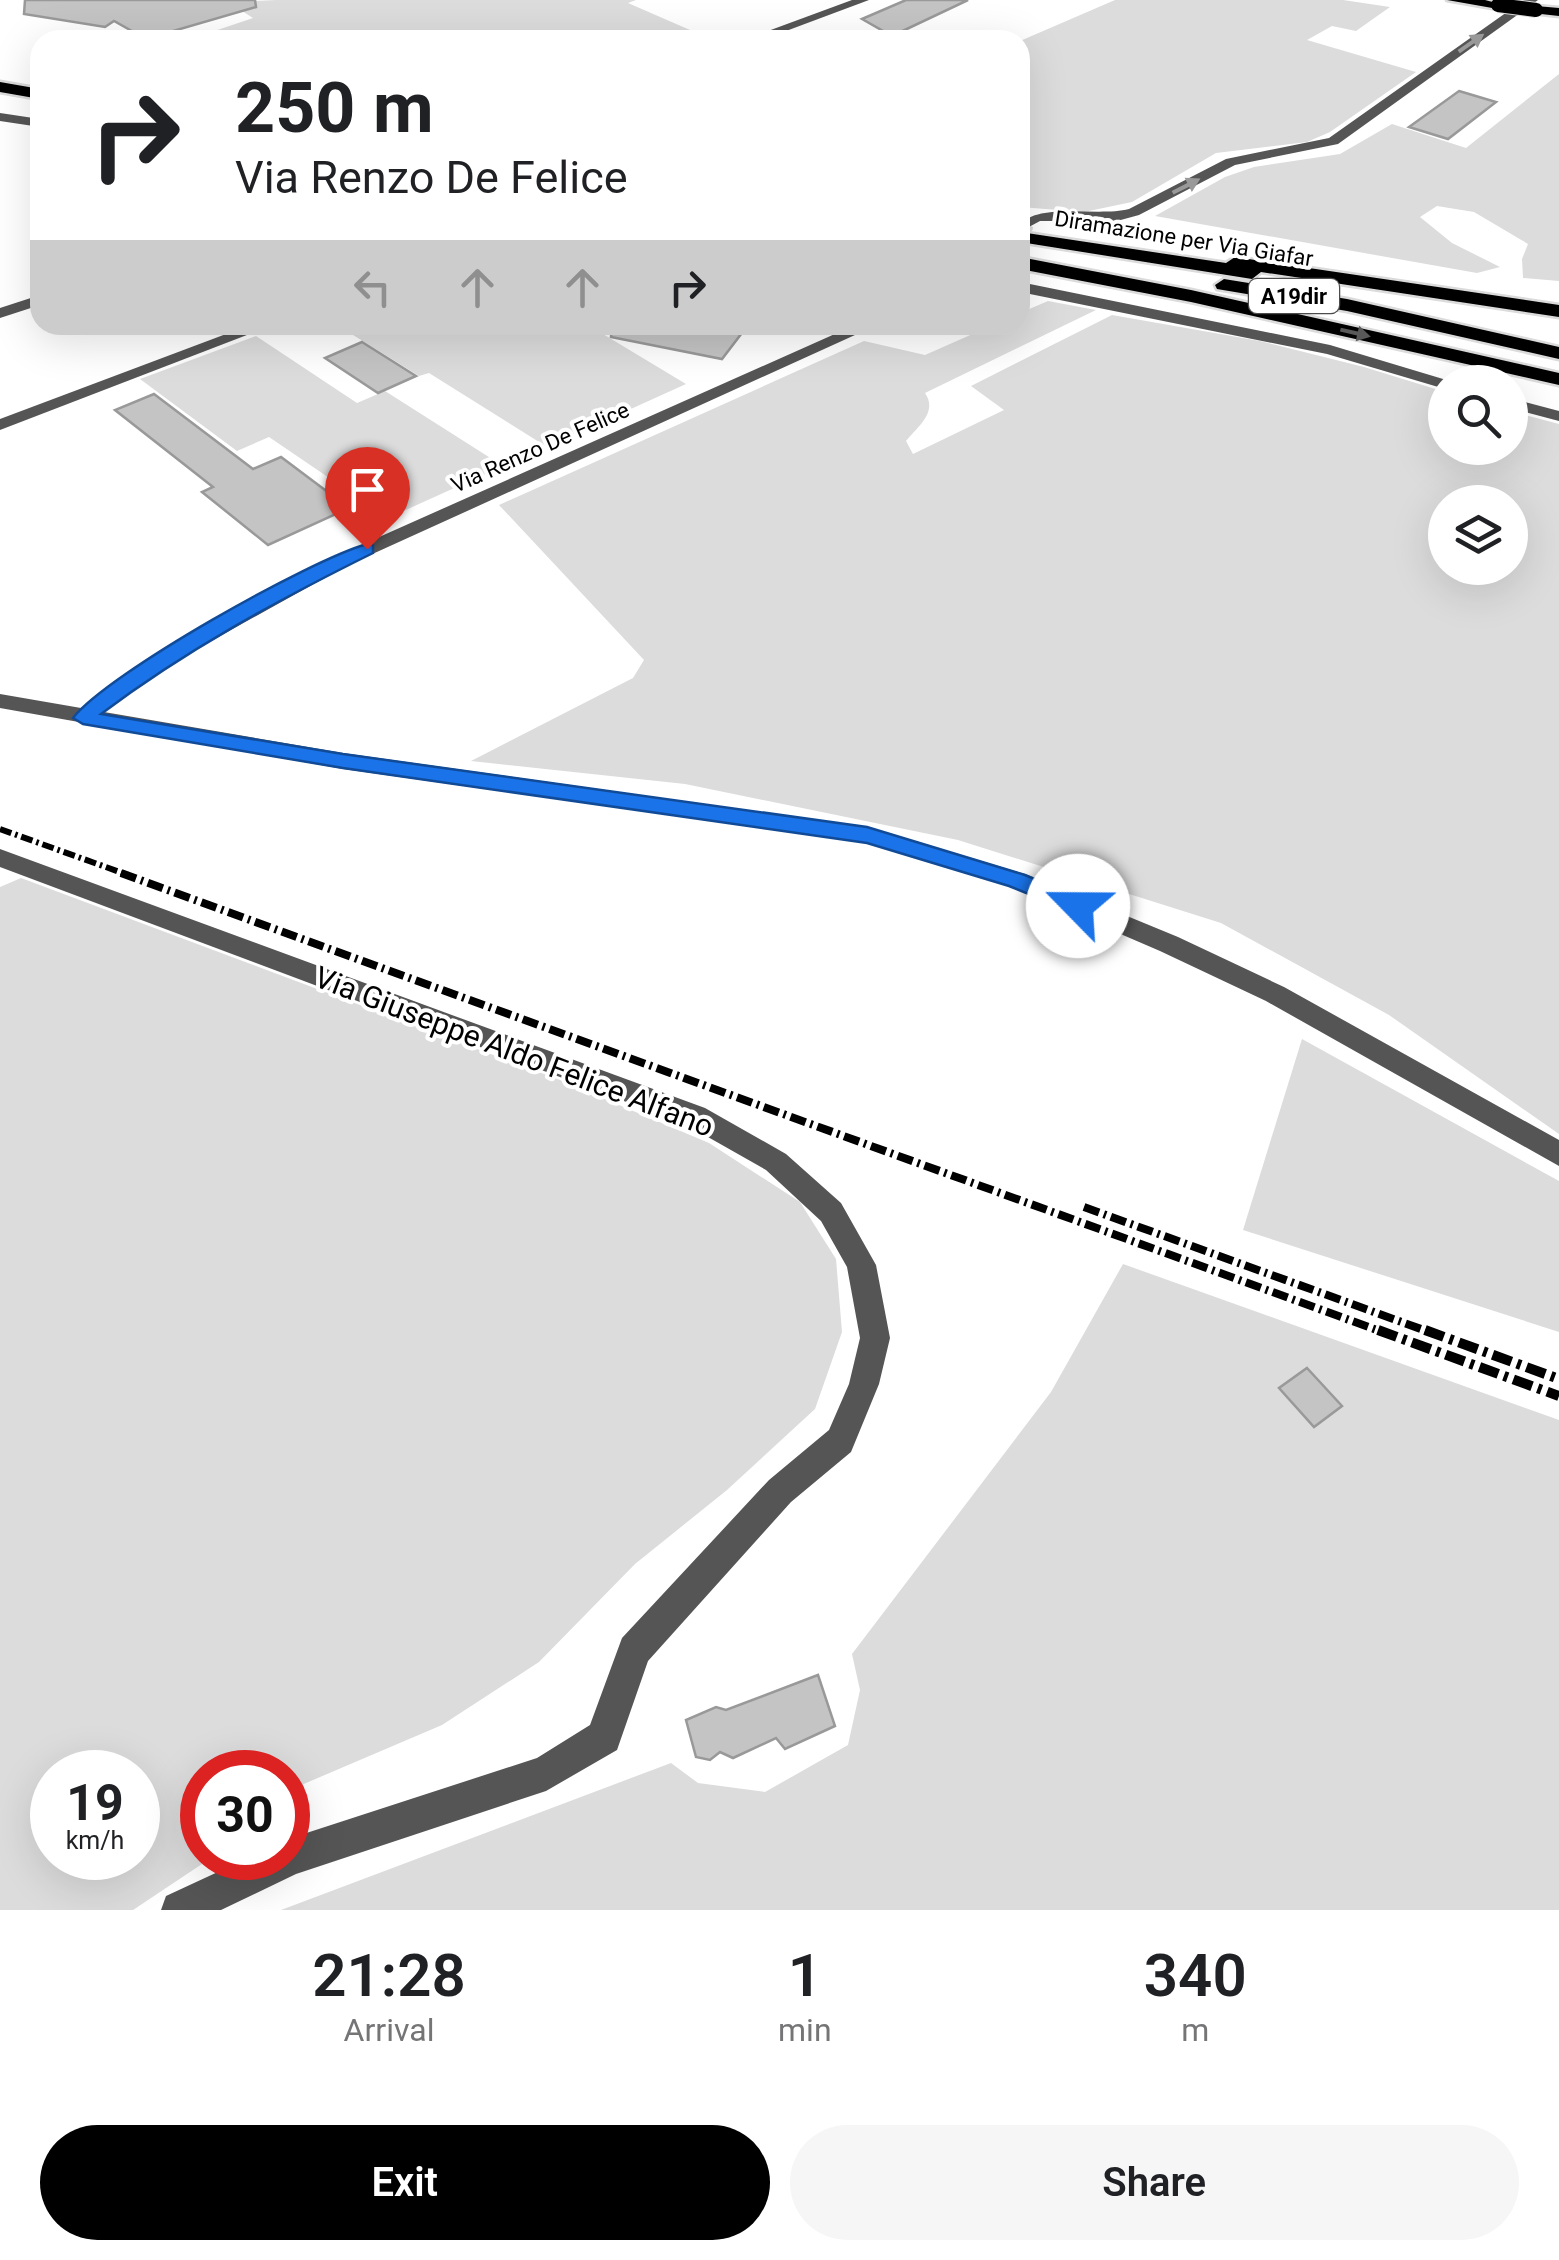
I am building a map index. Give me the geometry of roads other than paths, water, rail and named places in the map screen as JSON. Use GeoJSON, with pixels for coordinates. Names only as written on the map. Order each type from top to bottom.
{"type":"FeatureCollection","features":[{"type":"Feature","properties":{"kind":"highway"},"geometry":{"type":"LineString","coordinates":[[0,74],[30,79]]}},
{"type":"Feature","properties":{"kind":"highway"},"geometry":{"type":"LineString","coordinates":[[0,87],[30,92]]}},
{"type":"Feature","properties":{"kind":"highway"},"geometry":{"type":"LineString","coordinates":[[1030,244],[1559,309]]}},
{"type":"Feature","properties":{"kind":"highway","name":"Diramazione per Via Giafar"},"geometry":{"type":"LineString","coordinates":[[1030,244],[1306,282],[1559,336]]}},
{"type":"Feature","properties":{"kind":"highway","name":"Diramazione per Via Giafar"},"geometry":{"type":"LineString","coordinates":[[1030,244],[1347,305],[1559,353]]}},
{"type":"Feature","properties":{"kind":"highway"},"geometry":{"type":"LineString","coordinates":[[1030,245],[1191,296],[1559,379]]}},
{"type":"Feature","properties":{"kind":"main road"},"geometry":{"type":"LineString","coordinates":[[1453,0],[1532,4],[1559,12]]}},
{"type":"Feature","properties":{"kind":"street"},"geometry":{"type":"LineString","coordinates":[[777,30],[862,0]]}},
{"type":"Feature","properties":{"kind":"street"},"geometry":{"type":"LineString","coordinates":[[1512,0],[1532,4]]}},
{"type":"Feature","properties":{"kind":"street"},"geometry":{"type":"LineString","coordinates":[[1030,231],[1037,217],[1100,218],[1134,212],[1231,162],[1333,141],[1532,4]]}},
{"type":"Feature","properties":{"kind":"street"},"geometry":{"type":"LineString","coordinates":[[0,117],[30,122]]}},
{"type":"Feature","properties":{"kind":"street"},"geometry":{"type":"LineString","coordinates":[[1030,289],[1330,350],[1428,379]]}},
{"type":"Feature","properties":{"kind":"street"},"geometry":{"type":"LineString","coordinates":[[0,313],[30,303]]}},
{"type":"Feature","properties":{"kind":"street"},"geometry":{"type":"LineString","coordinates":[[0,425],[238,335]]}},
{"type":"Feature","properties":{"kind":"street","name":"Via Renzo De Felice"},"geometry":{"type":"LineString","coordinates":[[83,718],[154,664],[338,562],[847,335]]}},
{"type":"Feature","properties":{"kind":"street"},"geometry":{"type":"LineString","coordinates":[[1528,408],[1559,416]]}},
{"type":"Feature","properties":{"kind":"street"},"geometry":{"type":"LineString","coordinates":[[0,701],[343,761],[867,835],[1017,880],[1203,961],[1274,994],[1559,1154]]}},
{"type":"Feature","properties":{"kind":"street","name":"Via Giuseppe Aldo Felice Alfano"},"geometry":{"type":"LineString","coordinates":[[0,858],[695,1116],[776,1162],[831,1212],[861,1265],[875,1338],[864,1384],[840,1441],[780,1491],[634,1650],[604,1737],[546,1772],[290,1857],[180,1910]]}},
{"type":"Feature","properties":{"kind":"railway"},"geometry":{"type":"LineString","coordinates":[[0,829],[128,875]]}},
{"type":"Feature","properties":{"kind":"railway"},"geometry":{"type":"LineString","coordinates":[[121,873],[1385,1333]]}},
{"type":"Feature","properties":{"kind":"railway"},"geometry":{"type":"LineString","coordinates":[[1084,1207],[1432,1333]]}},
{"type":"Feature","properties":{"kind":"railway"},"geometry":{"type":"LineString","coordinates":[[1378,1330],[1559,1396]]}},
{"type":"Feature","properties":{"kind":"railway"},"geometry":{"type":"LineString","coordinates":[[1425,1330],[1559,1379]]}}]}
